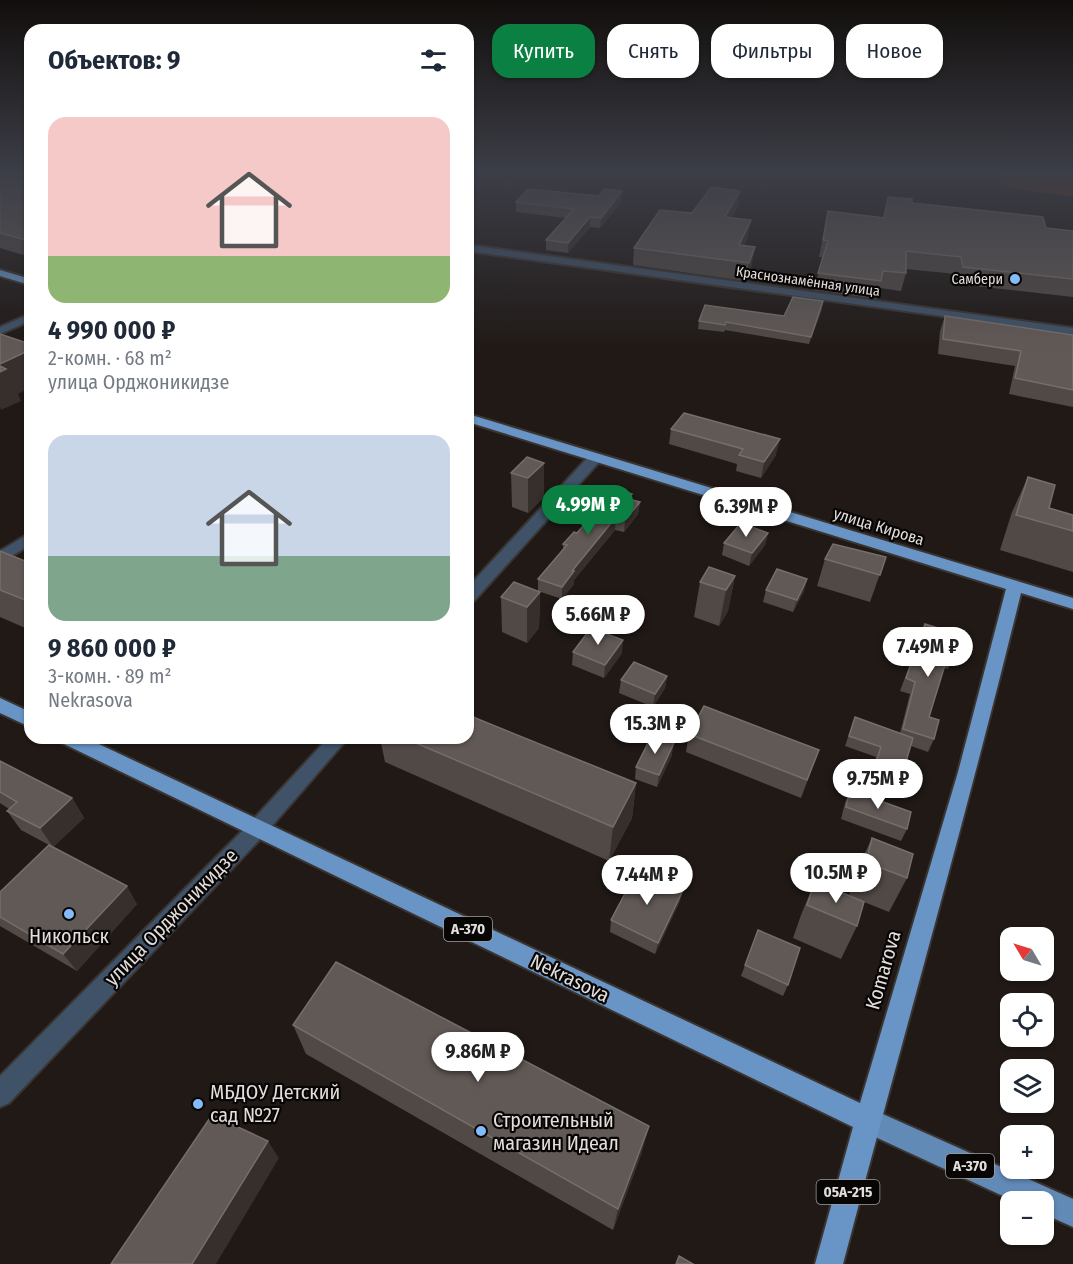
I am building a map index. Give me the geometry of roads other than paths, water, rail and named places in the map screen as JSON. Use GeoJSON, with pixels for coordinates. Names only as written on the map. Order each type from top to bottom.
{"type":"FeatureCollection","features":[{"type":"Feature","properties":{"kind":"highway"},"geometry":{"type":"LineString","coordinates":[[0,273],[24,280]]}},
{"type":"Feature","properties":{"kind":"highway","name":"улица Кирова"},"geometry":{"type":"LineString","coordinates":[[474,420],[1073,604]]}},
{"type":"Feature","properties":{"kind":"highway","name":"Komarova"},"geometry":{"type":"LineString","coordinates":[[829,1264],[867,1120],[969,772],[1015,586]]}},
{"type":"Feature","properties":{"kind":"highway"},"geometry":{"type":"LineString","coordinates":[[0,705],[24,717]]}},
{"type":"Feature","properties":{"kind":"highway","name":"Nekrasova"},"geometry":{"type":"LineString","coordinates":[[82,744],[867,1120]]}},
{"type":"Feature","properties":{"kind":"main road","name":"Nekrasova"},"geometry":{"type":"LineString","coordinates":[[867,1120],[1073,1213]]}},
{"type":"Feature","properties":{"kind":"street","name":"Краснознамённая улица"},"geometry":{"type":"LineString","coordinates":[[474,249],[1073,331]]}},
{"type":"Feature","properties":{"kind":"street"},"geometry":{"type":"LineString","coordinates":[[0,331],[24,320]]}},
{"type":"Feature","properties":{"kind":"street"},"geometry":{"type":"LineString","coordinates":[[474,590],[595,458]]}},
{"type":"Feature","properties":{"kind":"street"},"geometry":{"type":"LineString","coordinates":[[0,558],[24,542]]}},
{"type":"Feature","properties":{"kind":"street","name":"улица Орджоникидзе"},"geometry":{"type":"LineString","coordinates":[[0,1094],[258,828],[334,744]]}},
{"type":"Feature","properties":{"kind":"place","name":"Самбери"},"geometry":{"type":"Point","coordinates":[1015,279]}},
{"type":"Feature","properties":{"kind":"place","name":"Никольск"},"geometry":{"type":"Point","coordinates":[69,914]}},
{"type":"Feature","properties":{"kind":"place","name":"МБДОУ Детский сад №27"},"geometry":{"type":"Point","coordinates":[198,1104]}},
{"type":"Feature","properties":{"kind":"place","name":"Строительный магазин Идеал"},"geometry":{"type":"Point","coordinates":[481,1131]}}]}
